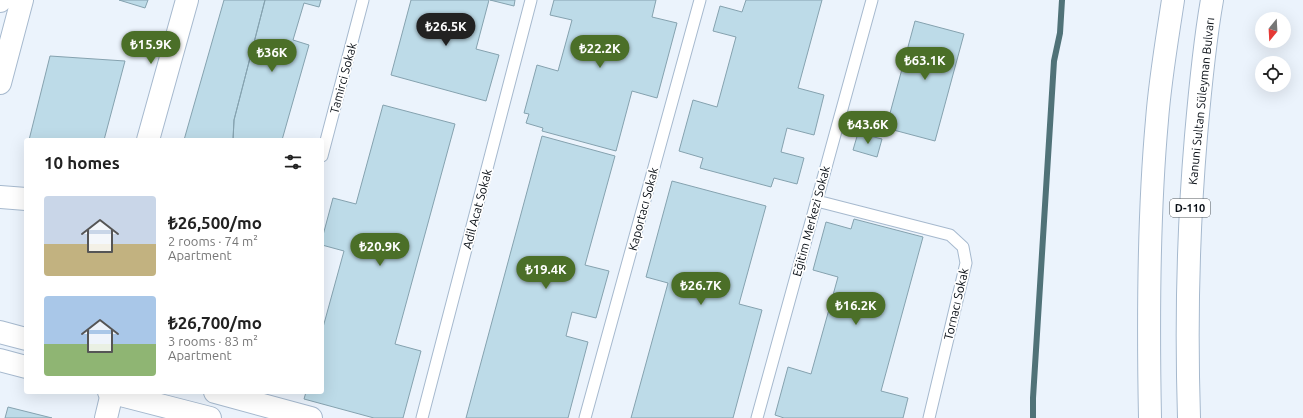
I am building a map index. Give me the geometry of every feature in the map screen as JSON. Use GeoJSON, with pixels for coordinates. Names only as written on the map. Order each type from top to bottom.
{"type":"FeatureCollection","features":[{"type":"Feature","properties":{"kind":"main road"},"geometry":{"type":"LineString","coordinates":[[0,84],[22,0]]}},
{"type":"Feature","properties":{"kind":"main road"},"geometry":{"type":"LineString","coordinates":[[149,138],[187,0]]}},
{"type":"Feature","properties":{"kind":"main road"},"geometry":{"type":"LineString","coordinates":[[1150,418],[1148,329],[1153,176],[1157,120],[1173,0]]}},
{"type":"Feature","properties":{"kind":"main road","name":"Kanuni Sultan Süleyman Bulvarı"},"geometry":{"type":"LineString","coordinates":[[1189,418],[1189,228],[1202,69],[1212,0]]}},
{"type":"Feature","properties":{"kind":"main road"},"geometry":{"type":"LineString","coordinates":[[0,197],[24,199]]}},
{"type":"Feature","properties":{"kind":"main road"},"geometry":{"type":"LineString","coordinates":[[0,332],[24,338]]}},
{"type":"Feature","properties":{"kind":"main road"},"geometry":{"type":"LineString","coordinates":[[0,360],[24,366]]}},
{"type":"Feature","properties":{"kind":"main road"},"geometry":{"type":"LineString","coordinates":[[106,418],[111,394]]}},
{"type":"Feature","properties":{"kind":"main road"},"geometry":{"type":"LineString","coordinates":[[119,394],[210,418]]}},
{"type":"Feature","properties":{"kind":"main road"},"geometry":{"type":"LineString","coordinates":[[222,394],[311,418]]}},
{"type":"Feature","properties":{"kind":"lane","name":"Tamirci Sokak"},"geometry":{"type":"LineString","coordinates":[[324,148],[363,0]]}},
{"type":"Feature","properties":{"kind":"lane","name":"Adil Acat Sokak"},"geometry":{"type":"LineString","coordinates":[[422,418],[531,0]]}},
{"type":"Feature","properties":{"kind":"lane","name":"Kaportacı Sokak"},"geometry":{"type":"LineString","coordinates":[[585,418],[700,0]]}},
{"type":"Feature","properties":{"kind":"lane","name":"Eğitim Merkezi Sokak"},"geometry":{"type":"LineString","coordinates":[[757,418],[872,0]]}},
{"type":"Feature","properties":{"kind":"lane","name":"Tornacı Sokak"},"geometry":{"type":"LineString","coordinates":[[817,201],[950,235],[963,248],[966,263],[929,418]]}},
{"type":"Feature","properties":{"kind":"building"},"geometry":{"type":"Polygon","coordinates":[[[119,0],[148,0],[145,8],[119,0]]]}},
{"type":"Feature","properties":{"kind":"building"},"geometry":{"type":"Polygon","coordinates":[[[224,0],[265,0],[234,120],[233,138],[185,138],[224,0]]]}},
{"type":"Feature","properties":{"kind":"building"},"geometry":{"type":"Polygon","coordinates":[[[265,0],[321,0],[319,7],[304,3],[293,40],[309,45],[283,138],[233,138],[234,120],[265,0]]]}},
{"type":"Feature","properties":{"kind":"building"},"geometry":{"type":"Polygon","coordinates":[[[411,0],[489,0],[476,49],[499,55],[486,101],[391,75],[411,0]]]}},
{"type":"Feature","properties":{"kind":"building"},"geometry":{"type":"Polygon","coordinates":[[[490,0],[515,0],[514,6],[490,0]]]}},
{"type":"Feature","properties":{"kind":"building"},"geometry":{"type":"Polygon","coordinates":[[[554,0],[656,0],[652,17],[677,23],[657,98],[632,91],[616,151],[542,131],[543,128],[526,123],[529,114],[524,113],[537,65],[558,71],[572,20],[550,15],[554,0]]]}},
{"type":"Feature","properties":{"kind":"building"},"geometry":{"type":"Polygon","coordinates":[[[746,0],[822,0],[798,88],[824,95],[814,135],[787,128],[781,152],[804,158],[797,184],[774,178],[771,187],[700,168],[703,158],[679,151],[693,100],[717,107],[736,37],[713,31],[720,6],[742,12],[746,0]]]}},
{"type":"Feature","properties":{"kind":"building"},"geometry":{"type":"Polygon","coordinates":[[[915,21],[964,34],[935,141],[886,128],[915,21]]]}},
{"type":"Feature","properties":{"kind":"building"},"geometry":{"type":"Polygon","coordinates":[[[50,56],[125,61],[105,138],[30,138],[50,56]]]}},
{"type":"Feature","properties":{"kind":"building"},"geometry":{"type":"Polygon","coordinates":[[[383,105],[455,124],[395,344],[421,351],[403,418],[374,418],[304,399],[305,394],[324,394],[324,324],[344,251],[324,246],[324,232],[333,198],[356,204],[383,105]]]}},
{"type":"Feature","properties":{"kind":"building"},"geometry":{"type":"Polygon","coordinates":[[[858,133],[882,139],[877,157],[853,150],[858,133]]]}},
{"type":"Feature","properties":{"kind":"building"},"geometry":{"type":"Polygon","coordinates":[[[542,136],[615,156],[585,265],[609,271],[596,318],[572,312],[566,336],[588,342],[568,418],[466,418],[542,136]]]}},
{"type":"Feature","properties":{"kind":"building"},"geometry":{"type":"Polygon","coordinates":[[[672,181],[766,206],[739,304],[762,310],[733,418],[631,418],[668,283],[646,277],[672,181]]]}},
{"type":"Feature","properties":{"kind":"building"},"geometry":{"type":"Polygon","coordinates":[[[854,219],[923,237],[881,391],[908,398],[903,418],[784,418],[775,415],[788,367],[811,374],[838,277],[813,270],[826,222],[851,229],[854,219]]]}},
{"type":"Feature","properties":{"kind":"building"},"geometry":{"type":"Polygon","coordinates":[[[8,407],[52,418],[5,418],[8,407]]]}},
{"type":"Feature","properties":{"kind":"waterway"},"geometry":{"type":"LineString","coordinates":[[1033,418],[1054,61],[1060,33],[1062,0]]}}]}
